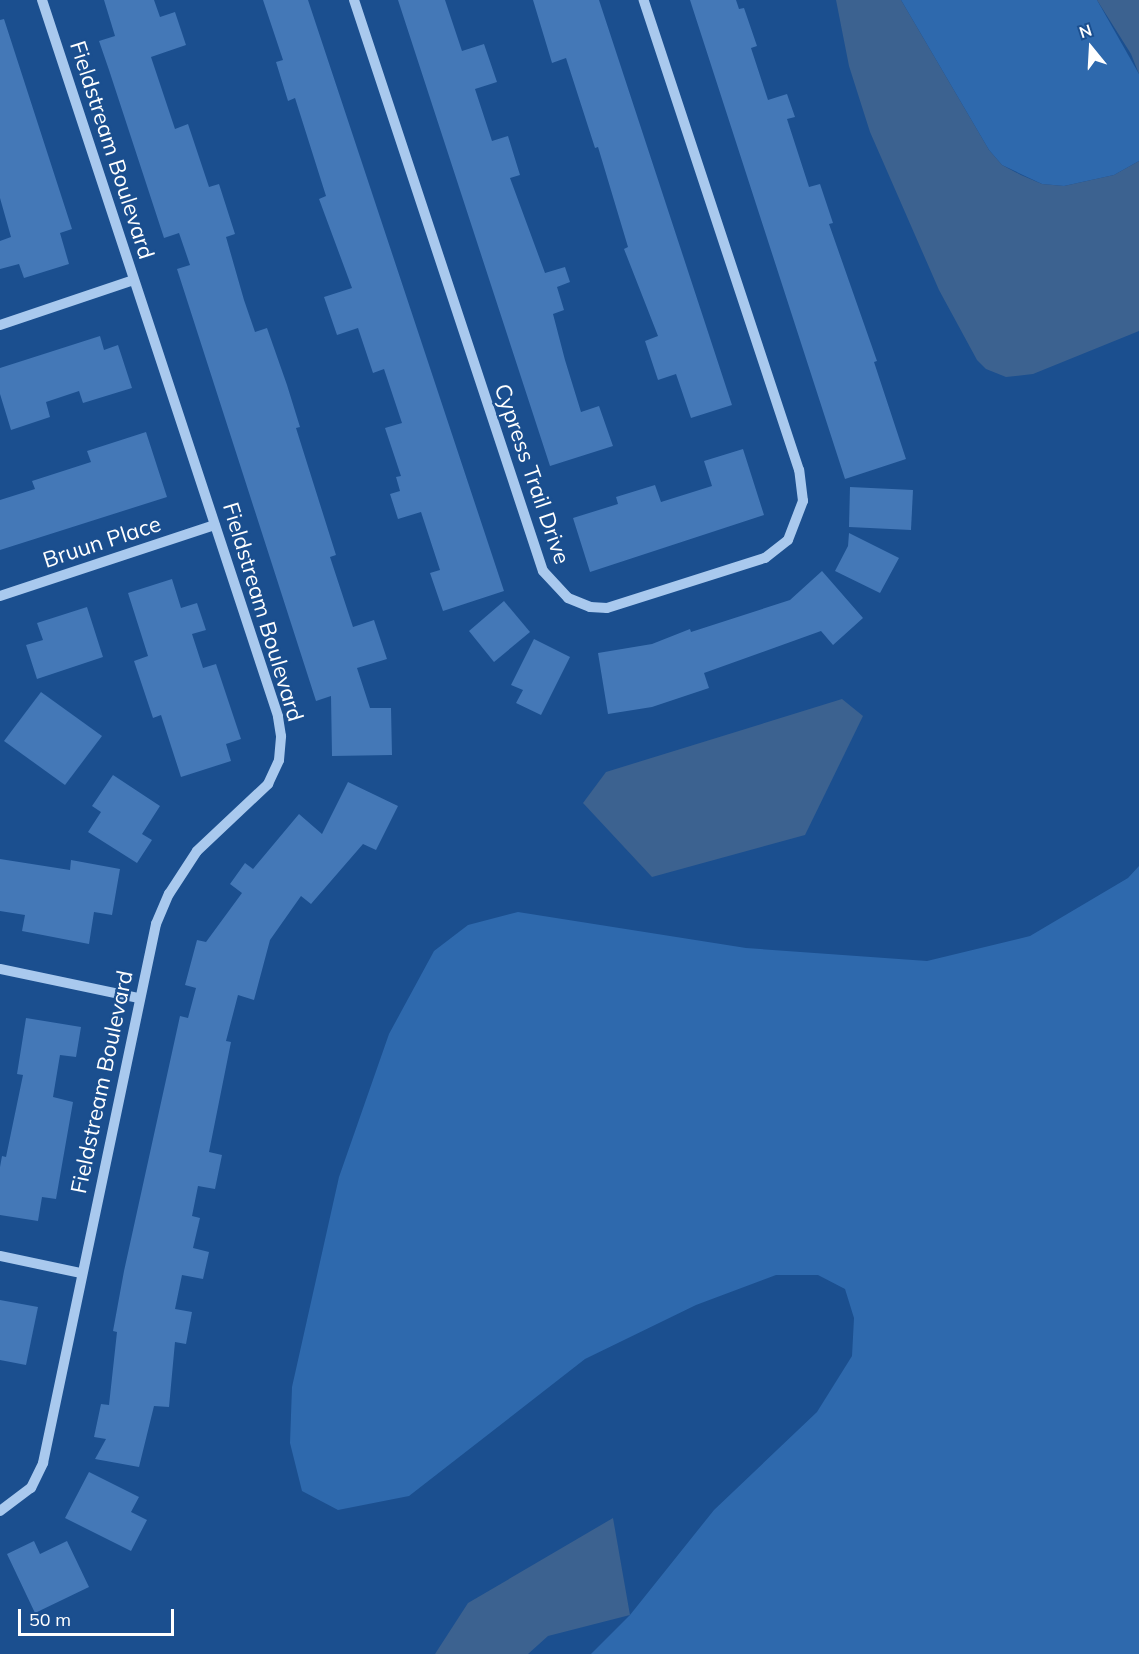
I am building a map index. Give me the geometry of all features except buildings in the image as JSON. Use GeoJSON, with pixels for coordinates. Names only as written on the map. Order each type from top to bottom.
{"type":"FeatureCollection","features":[{"type":"Feature","properties":{"kind":"street","name":"Fieldstream Boulevard"},"geometry":{"type":"LineString","coordinates":[[0,1511],[20,1500],[40,1472],[139,998],[152,940],[169,894],[206,842],[262,792],[279,760],[278,716],[42,0]]}},
{"type":"Feature","properties":{"kind":"street","name":"Cypress Trail Drive"},"geometry":{"type":"LineString","coordinates":[[354,0],[543,571],[568,598],[590,607],[607,608],[765,558],[788,540],[803,501],[799,470],[644,0]]}},
{"type":"Feature","properties":{"kind":"street"},"geometry":{"type":"LineString","coordinates":[[0,325],[134,280]]}},
{"type":"Feature","properties":{"kind":"street","name":"Bruun Place"},"geometry":{"type":"LineString","coordinates":[[0,596],[215,525]]}},
{"type":"Feature","properties":{"kind":"street"},"geometry":{"type":"LineString","coordinates":[[0,969],[139,998]]}},
{"type":"Feature","properties":{"kind":"street"},"geometry":{"type":"LineString","coordinates":[[0,1256],[81,1273]]}},
{"type":"Feature","properties":{"kind":"shaded area"},"geometry":{"type":"Polygon","coordinates":[[[836,0],[901,0],[989,150],[1002,165],[1042,184],[1064,186],[1114,175],[1139,161],[1139,331],[1033,374],[1006,377],[986,369],[977,360],[939,290],[870,132],[849,66],[836,0]]]}},
{"type":"Feature","properties":{"kind":"shaded area"},"geometry":{"type":"Polygon","coordinates":[[[901,0],[1097,0],[1139,74],[1139,161],[1114,175],[1064,186],[1042,184],[1002,165],[989,150],[901,0]]]}},
{"type":"Feature","properties":{"kind":"shaded area"},"geometry":{"type":"Polygon","coordinates":[[[1097,0],[1139,0],[1139,74],[1131,54],[1097,0]]]}},
{"type":"Feature","properties":{"kind":"shaded area"},"geometry":{"type":"Polygon","coordinates":[[[842,699],[863,716],[805,835],[652,877],[583,803],[606,772],[842,699]]]}},
{"type":"Feature","properties":{"kind":"shaded area"},"geometry":{"type":"Polygon","coordinates":[[[1139,866],[1139,1654],[591,1654],[630,1615],[714,1510],[817,1412],[852,1356],[854,1318],[845,1289],[818,1275],[776,1275],[696,1305],[585,1359],[409,1496],[338,1510],[302,1491],[290,1443],[292,1387],[339,1177],[389,1034],[434,951],[468,925],[518,912],[746,948],[927,961],[1030,936],[1128,878],[1139,866]]]}},
{"type":"Feature","properties":{"kind":"shaded area"},"geometry":{"type":"Polygon","coordinates":[[[613,1518],[630,1615],[548,1636],[528,1654],[435,1654],[468,1603],[613,1518]]]}}]}
